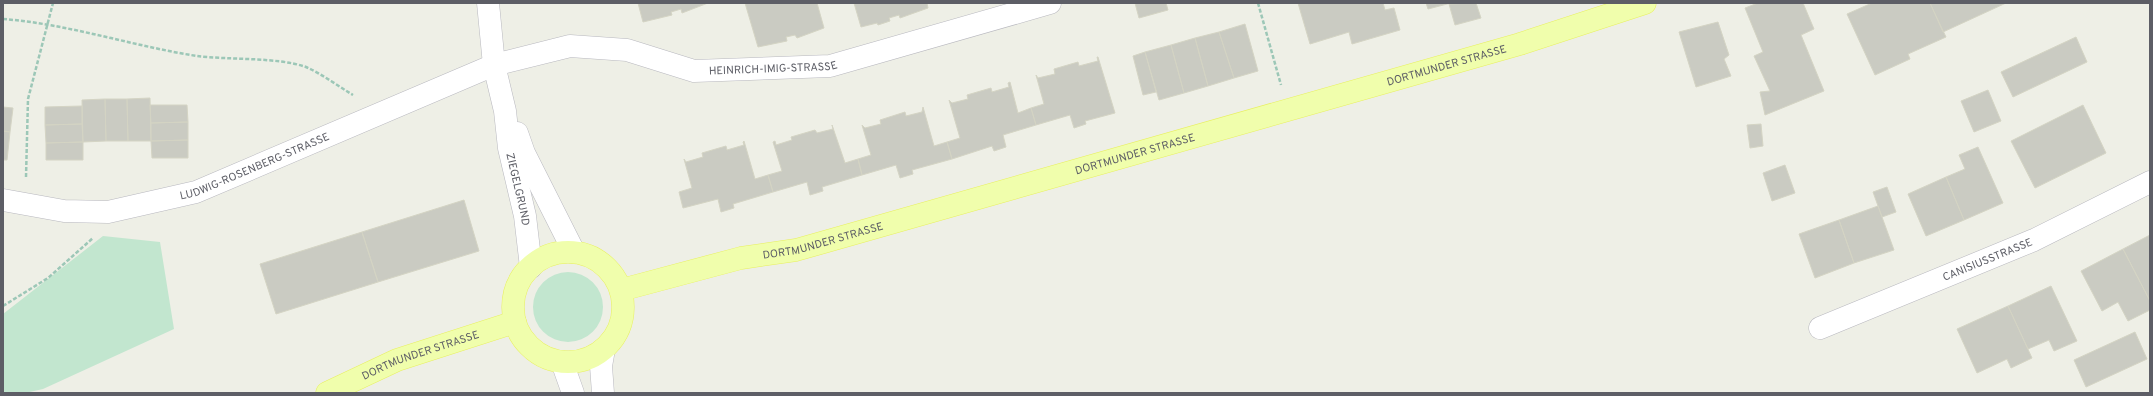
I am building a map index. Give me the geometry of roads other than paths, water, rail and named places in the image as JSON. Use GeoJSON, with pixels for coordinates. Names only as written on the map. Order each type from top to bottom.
{"type":"FeatureCollection","features":[{"type":"Feature","properties":{"kind":"main road","name":"DORTMUNDER STRASSE"},"geometry":{"type":"LineString","coordinates":[[621,290],[741,258],[796,250],[1520,44],[1645,3]]}},
{"type":"Feature","properties":{"kind":"main road"},"geometry":{"type":"LineString","coordinates":[[574,252],[594,258],[611,272],[621,290],[624,306],[622,322],[615,337],[604,349],[592,357],[577,362],[551,360],[532,349],[519,332],[515,322],[513,307],[515,292],[521,278],[530,267],[550,255],[574,252]]}},
{"type":"Feature","properties":{"kind":"main road","name":"DORTMUNDER STRASSE"},"geometry":{"type":"LineString","coordinates":[[327,393],[397,360],[515,322]]}},
{"type":"Feature","properties":{"kind":"street","name":"ZIEGELGRUND"},"geometry":{"type":"LineString","coordinates":[[488,3],[494,65],[505,111],[509,148],[525,216],[530,248],[530,267]]}},
{"type":"Feature","properties":{"kind":"street","name":"HEINRICH-IMIG-STRASSE"},"geometry":{"type":"LineString","coordinates":[[494,65],[570,46],[627,50],[694,71],[830,66],[1050,3]]}},
{"type":"Feature","properties":{"kind":"street","name":"LUDWIG-ROSENBERG-STRASSE"},"geometry":{"type":"LineString","coordinates":[[3,200],[64,211],[108,212],[196,192],[494,65]]}},
{"type":"Feature","properties":{"kind":"street","name":"ZIEGELGRUND"},"geometry":{"type":"LineString","coordinates":[[505,111],[515,127],[524,153],[574,252]]}},
{"type":"Feature","properties":{"kind":"street","name":"CANISIUSSTRASSE"},"geometry":{"type":"LineString","coordinates":[[1820,328],[2034,240],[2150,182]]}},
{"type":"Feature","properties":{"kind":"street"},"geometry":{"type":"LineString","coordinates":[[603,393],[601,366],[604,349]]}},
{"type":"Feature","properties":{"kind":"street"},"geometry":{"type":"LineString","coordinates":[[562,362],[573,393]]}}]}
